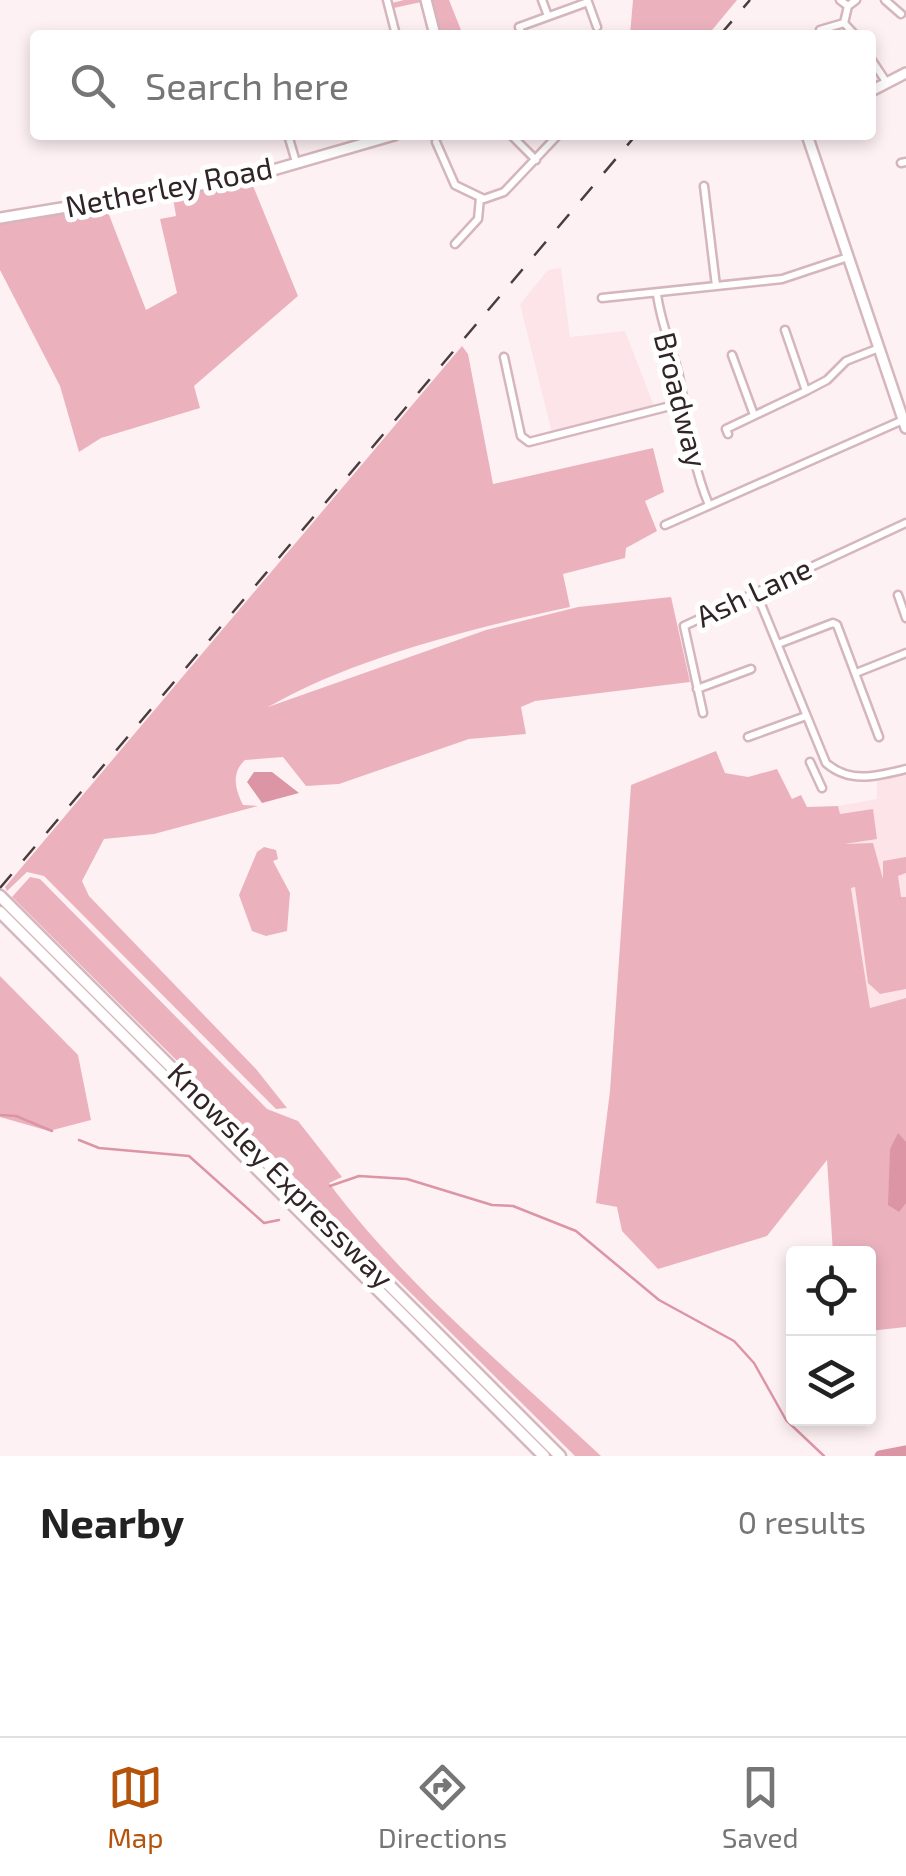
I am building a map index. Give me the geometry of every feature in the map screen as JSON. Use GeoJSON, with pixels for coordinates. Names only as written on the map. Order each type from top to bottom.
{"type":"FeatureCollection","features":[{"type":"Feature","properties":{"kind":"highway","name":"Knowsley Expressway"},"geometry":{"type":"LineString","coordinates":[[0,896],[6,913],[544,1456]]}},
{"type":"Feature","properties":{"kind":"highway","name":"Knowsley Expressway"},"geometry":{"type":"LineString","coordinates":[[6,913],[560,1456]]}},
{"type":"Feature","properties":{"kind":"main road"},"geometry":{"type":"LineString","coordinates":[[427,0],[431,30]]}},
{"type":"Feature","properties":{"kind":"main road"},"geometry":{"type":"LineString","coordinates":[[876,89],[905,76]]}},
{"type":"Feature","properties":{"kind":"main road","name":"Netherley Road"},"geometry":{"type":"LineString","coordinates":[[0,218],[249,177],[376,140]]}},
{"type":"Feature","properties":{"kind":"main road"},"geometry":{"type":"LineString","coordinates":[[809,140],[905,424]]}},
{"type":"Feature","properties":{"kind":"street"},"geometry":{"type":"LineString","coordinates":[[387,0],[395,30]]}},
{"type":"Feature","properties":{"kind":"street"},"geometry":{"type":"LineString","coordinates":[[542,0],[548,16]]}},
{"type":"Feature","properties":{"kind":"street"},"geometry":{"type":"LineString","coordinates":[[840,0],[848,6]]}},
{"type":"Feature","properties":{"kind":"street"},"geometry":{"type":"LineString","coordinates":[[844,23],[848,6],[856,0]]}},
{"type":"Feature","properties":{"kind":"street"},"geometry":{"type":"LineString","coordinates":[[885,0],[901,14]]}},
{"type":"Feature","properties":{"kind":"street"},"geometry":{"type":"LineString","coordinates":[[520,30],[518,27],[588,2],[597,26]]}},
{"type":"Feature","properties":{"kind":"street"},"geometry":{"type":"LineString","coordinates":[[820,30],[844,23]]}},
{"type":"Feature","properties":{"kind":"street"},"geometry":{"type":"LineString","coordinates":[[844,23],[851,30]]}},
{"type":"Feature","properties":{"kind":"street"},"geometry":{"type":"LineString","coordinates":[[876,66],[887,83]]}},
{"type":"Feature","properties":{"kind":"street"},"geometry":{"type":"LineString","coordinates":[[289,140],[296,162]]}},
{"type":"Feature","properties":{"kind":"street"},"geometry":{"type":"LineString","coordinates":[[516,140],[536,160]]}},
{"type":"Feature","properties":{"kind":"street"},"geometry":{"type":"LineString","coordinates":[[436,142],[455,184],[480,198],[504,192],[554,140]]}},
{"type":"Feature","properties":{"kind":"street"},"geometry":{"type":"LineString","coordinates":[[704,186],[716,286]]}},
{"type":"Feature","properties":{"kind":"street"},"geometry":{"type":"LineString","coordinates":[[455,244],[478,219],[480,198]]}},
{"type":"Feature","properties":{"kind":"street"},"geometry":{"type":"LineString","coordinates":[[602,298],[782,279],[848,257]]}},
{"type":"Feature","properties":{"kind":"street","name":"Broadway"},"geometry":{"type":"LineString","coordinates":[[657,294],[661,330],[678,375],[692,464],[709,505]]}},
{"type":"Feature","properties":{"kind":"street"},"geometry":{"type":"LineString","coordinates":[[796,332],[786,333],[806,391]]}},
{"type":"Feature","properties":{"kind":"street"},"geometry":{"type":"LineString","coordinates":[[728,434],[726,429],[827,380],[846,361],[879,348]]}},
{"type":"Feature","properties":{"kind":"street"},"geometry":{"type":"LineString","coordinates":[[504,358],[522,436],[529,442],[682,403]]}},
{"type":"Feature","properties":{"kind":"street"},"geometry":{"type":"LineString","coordinates":[[730,360],[754,415]]}},
{"type":"Feature","properties":{"kind":"street"},"geometry":{"type":"LineString","coordinates":[[665,524],[905,424]]}},
{"type":"Feature","properties":{"kind":"street","name":"Ash Lane"},"geometry":{"type":"LineString","coordinates":[[703,713],[684,626],[906,523]]}},
{"type":"Feature","properties":{"kind":"street"},"geometry":{"type":"LineString","coordinates":[[756,592],[826,763],[835,770],[868,778],[906,769]]}},
{"type":"Feature","properties":{"kind":"street"},"geometry":{"type":"LineString","coordinates":[[898,595],[906,618]]}},
{"type":"Feature","properties":{"kind":"street"},"geometry":{"type":"LineString","coordinates":[[778,644],[834,623],[879,736]]}},
{"type":"Feature","properties":{"kind":"street"},"geometry":{"type":"LineString","coordinates":[[856,673],[906,654]]}},
{"type":"Feature","properties":{"kind":"street"},"geometry":{"type":"LineString","coordinates":[[697,689],[751,668]]}},
{"type":"Feature","properties":{"kind":"street"},"geometry":{"type":"LineString","coordinates":[[748,736],[806,716]]}},
{"type":"Feature","properties":{"kind":"street"},"geometry":{"type":"LineString","coordinates":[[810,762],[822,788]]}},
{"type":"Feature","properties":{"kind":"street"},"geometry":{"type":"LineString","coordinates":[[814,771],[826,763]]}},
{"type":"Feature","properties":{"kind":"shaded area"},"geometry":{"type":"Polygon","coordinates":[[[404,0],[449,0],[461,30],[434,30],[426,1],[389,9],[388,4],[404,0]]]}},
{"type":"Feature","properties":{"kind":"shaded area"},"geometry":{"type":"Polygon","coordinates":[[[633,0],[737,0],[712,30],[630,30],[633,0]]]}},
{"type":"Feature","properties":{"kind":"shaded area"},"geometry":{"type":"Polygon","coordinates":[[[251,181],[298,296],[194,386],[200,408],[101,438],[79,452],[60,386],[0,270],[0,223],[106,207],[146,310],[177,293],[160,219],[176,216],[172,192],[251,181]]]}},
{"type":"Feature","properties":{"kind":"shaded area"},"geometry":{"type":"Polygon","coordinates":[[[561,268],[570,337],[625,331],[654,406],[552,433],[520,304],[548,270],[561,268]]]}},
{"type":"Feature","properties":{"kind":"shaded area"},"geometry":{"type":"Polygon","coordinates":[[[462,346],[468,354],[493,484],[653,448],[664,492],[645,501],[657,531],[626,548],[625,558],[563,574],[570,607],[375,659],[268,707],[486,630],[578,607],[671,597],[690,682],[535,701],[521,707],[526,734],[469,739],[339,784],[306,786],[283,757],[245,760],[236,776],[238,793],[243,805],[258,806],[154,834],[104,839],[82,881],[89,896],[256,1069],[287,1108],[276,1109],[44,876],[27,872],[7,891],[5,887],[462,346]]]}},
{"type":"Feature","properties":{"kind":"shaded area"},"geometry":{"type":"Polygon","coordinates":[[[716,751],[725,773],[748,777],[777,769],[792,799],[801,795],[807,807],[838,806],[840,814],[873,809],[877,839],[844,844],[873,843],[883,879],[883,861],[906,857],[906,873],[898,876],[901,897],[906,897],[906,989],[880,994],[868,983],[855,887],[851,888],[870,1008],[906,998],[906,1327],[876,1330],[876,1246],[833,1246],[827,1160],[767,1236],[658,1269],[622,1231],[617,1207],[596,1203],[610,1091],[631,785],[716,751]]]}},
{"type":"Feature","properties":{"kind":"shaded area"},"geometry":{"type":"Polygon","coordinates":[[[254,772],[272,772],[299,793],[262,803],[247,782],[254,772]]]}},
{"type":"Feature","properties":{"kind":"shaded area"},"geometry":{"type":"Polygon","coordinates":[[[906,773],[906,998],[870,1008],[838,806],[877,799],[877,779],[906,773]]]}},
{"type":"Feature","properties":{"kind":"shaded area"},"geometry":{"type":"Polygon","coordinates":[[[264,847],[276,850],[278,859],[273,861],[290,893],[287,931],[266,936],[252,931],[239,895],[257,852],[264,847]]]}},
{"type":"Feature","properties":{"kind":"shaded area"},"geometry":{"type":"Polygon","coordinates":[[[30,877],[40,879],[267,1109],[298,1121],[342,1177],[329,1183],[391,1257],[601,1456],[575,1456],[12,897],[30,877]]]}},
{"type":"Feature","properties":{"kind":"shaded area"},"geometry":{"type":"Polygon","coordinates":[[[0,976],[78,1055],[91,1120],[49,1131],[0,1117],[0,976]]]}},
{"type":"Feature","properties":{"kind":"shaded area"},"geometry":{"type":"Polygon","coordinates":[[[898,1133],[906,1142],[906,1203],[899,1212],[888,1205],[890,1149],[898,1133]]]}},
{"type":"Feature","properties":{"kind":"waterway"},"geometry":{"type":"LineString","coordinates":[[0,1115],[16,1116],[52,1131]]}},
{"type":"Feature","properties":{"kind":"waterway"},"geometry":{"type":"LineString","coordinates":[[79,1140],[99,1148],[189,1156],[264,1223],[279,1220]]}},
{"type":"Feature","properties":{"kind":"waterway"},"geometry":{"type":"LineString","coordinates":[[330,1186],[359,1176],[407,1179],[492,1205],[513,1206],[576,1231],[659,1300],[734,1341],[754,1363],[786,1420],[824,1456]]}},
{"type":"Feature","properties":{"kind":"waterway"},"geometry":{"type":"LineString","coordinates":[[880,1456],[906,1451]]}},
{"type":"Feature","properties":{"kind":"railway"},"geometry":{"type":"LineString","coordinates":[[724,30],[750,0]]}},
{"type":"Feature","properties":{"kind":"railway"},"geometry":{"type":"LineString","coordinates":[[0,888],[632,140]]}}]}
